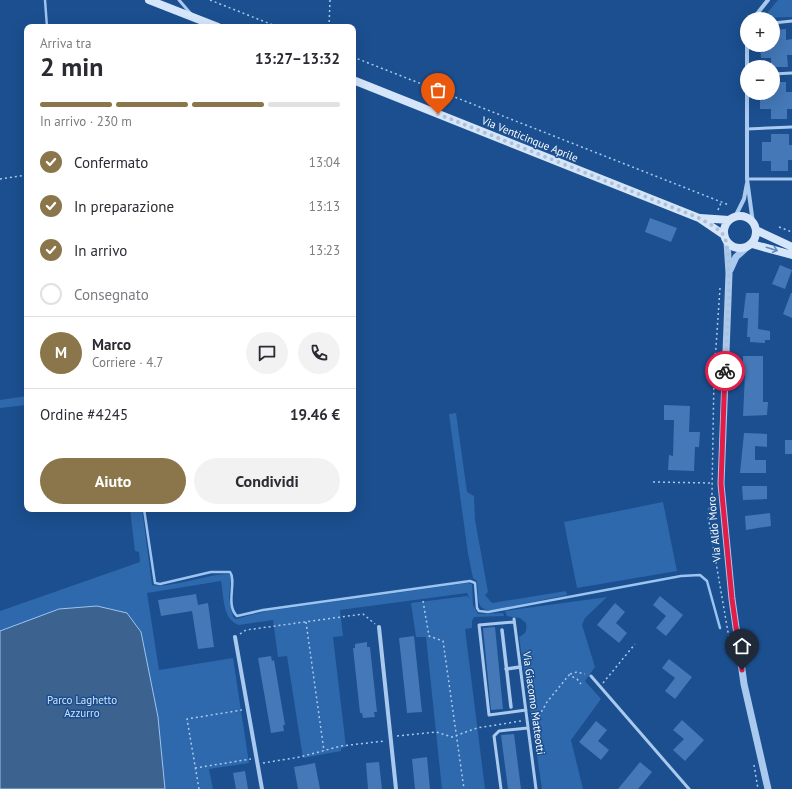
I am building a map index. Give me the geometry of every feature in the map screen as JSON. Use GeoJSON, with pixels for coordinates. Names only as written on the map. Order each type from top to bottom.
{"type":"FeatureCollection","features":[{"type":"Feature","properties":{"kind":"main road"},"geometry":{"type":"LineString","coordinates":[[149,0],[210,24]]}},
{"type":"Feature","properties":{"kind":"main road","name":"Via Venticinque Aprile"},"geometry":{"type":"LineString","coordinates":[[356,81],[699,218],[725,238]]}},
{"type":"Feature","properties":{"kind":"main road"},"geometry":{"type":"LineString","coordinates":[[791,246],[755,227],[745,217],[732,218],[725,226],[725,238],[735,248],[749,246],[792,255]]}},
{"type":"Feature","properties":{"kind":"main road","name":"Via Venticinque Aprile"},"geometry":{"type":"LineString","coordinates":[[699,218],[732,218]]}},
{"type":"Feature","properties":{"kind":"main road"},"geometry":{"type":"LineString","coordinates":[[749,246],[756,236],[755,227]]}},
{"type":"Feature","properties":{"kind":"street"},"geometry":{"type":"LineString","coordinates":[[759,12],[768,0]]}},
{"type":"Feature","properties":{"kind":"street"},"geometry":{"type":"LineString","coordinates":[[746,100],[748,179],[755,227]]}},
{"type":"Feature","properties":{"kind":"street"},"geometry":{"type":"LineString","coordinates":[[732,218],[744,199],[748,179]]}},
{"type":"Feature","properties":{"kind":"street","name":"Via Aldo Moro"},"geometry":{"type":"LineString","coordinates":[[725,238],[729,272],[721,484],[732,599],[744,684],[766,786]]}},
{"type":"Feature","properties":{"kind":"street","name":"Via Aldo Moro"},"geometry":{"type":"LineString","coordinates":[[729,272],[736,257],[749,246]]}},
{"type":"Feature","properties":{"kind":"street"},"geometry":{"type":"LineString","coordinates":[[379,627],[396,789]]}},
{"type":"Feature","properties":{"kind":"street"},"geometry":{"type":"LineString","coordinates":[[502,630],[511,707]]}},
{"type":"Feature","properties":{"kind":"street"},"geometry":{"type":"LineString","coordinates":[[235,637],[262,789]]}},
{"type":"Feature","properties":{"kind":"street"},"geometry":{"type":"LineString","coordinates":[[506,669],[520,667]]}},
{"type":"Feature","properties":{"kind":"lane"},"geometry":{"type":"LineString","coordinates":[[179,0],[195,18]]}},
{"type":"Feature","properties":{"kind":"lane"},"geometry":{"type":"LineString","coordinates":[[780,22],[792,21]]}},
{"type":"Feature","properties":{"kind":"lane"},"geometry":{"type":"LineString","coordinates":[[780,74],[792,73]]}},
{"type":"Feature","properties":{"kind":"lane"},"geometry":{"type":"LineString","coordinates":[[747,129],[792,127]]}},
{"type":"Feature","properties":{"kind":"lane"},"geometry":{"type":"LineString","coordinates":[[748,179],[792,179]]}},
{"type":"Feature","properties":{"kind":"lane","name":"Via Giacomo Matteotti"},"geometry":{"type":"LineString","coordinates":[[526,710],[489,715],[479,626],[514,620],[526,710],[536,789]]}},
{"type":"Feature","properties":{"kind":"lane"},"geometry":{"type":"LineString","coordinates":[[591,676],[689,789]]}},
{"type":"Feature","properties":{"kind":"lane"},"geometry":{"type":"LineString","coordinates":[[501,789],[494,736],[499,731],[528,728]]}},
{"type":"Feature","properties":{"kind":"path"},"geometry":{"type":"LineString","coordinates":[[210,0],[270,24]]}},
{"type":"Feature","properties":{"kind":"path"},"geometry":{"type":"LineString","coordinates":[[329,24],[330,0]]}},
{"type":"Feature","properties":{"kind":"path"},"geometry":{"type":"LineString","coordinates":[[356,58],[729,205]]}},
{"type":"Feature","properties":{"kind":"path"},"geometry":{"type":"LineString","coordinates":[[0,178],[24,174]]}},
{"type":"Feature","properties":{"kind":"path"},"geometry":{"type":"LineString","coordinates":[[779,227],[792,232]]}},
{"type":"Feature","properties":{"kind":"path"},"geometry":{"type":"LineString","coordinates":[[653,482],[721,484]]}},
{"type":"Feature","properties":{"kind":"path"},"geometry":{"type":"LineString","coordinates":[[423,601],[429,636],[443,641],[464,789]]}},
{"type":"Feature","properties":{"kind":"path"},"geometry":{"type":"LineString","coordinates":[[235,637],[246,630],[363,614],[379,627]]}},
{"type":"Feature","properties":{"kind":"path"},"geometry":{"type":"LineString","coordinates":[[306,622],[324,751]]}},
{"type":"Feature","properties":{"kind":"path"},"geometry":{"type":"LineString","coordinates":[[600,687],[635,644]]}},
{"type":"Feature","properties":{"kind":"path"},"geometry":{"type":"LineString","coordinates":[[528,728],[536,724],[547,702],[569,675],[581,672],[591,676]]}},
{"type":"Feature","properties":{"kind":"path"},"geometry":{"type":"LineString","coordinates":[[569,675],[577,679],[581,684]]}},
{"type":"Feature","properties":{"kind":"path"},"geometry":{"type":"LineString","coordinates":[[199,789],[187,719],[248,709]]}},
{"type":"Feature","properties":{"kind":"path"},"geometry":{"type":"LineString","coordinates":[[257,764],[300,757],[341,746],[391,738],[436,732],[457,737],[477,728],[527,720]]}},
{"type":"Feature","properties":{"kind":"path"},"geometry":{"type":"LineString","coordinates":[[195,768],[256,758]]}},
{"type":"Feature","properties":{"kind":"green space"},"geometry":{"type":"Polygon","coordinates":[[[778,0],[792,0],[792,17],[780,17],[780,12],[768,12],[778,0]]]}},
{"type":"Feature","properties":{"kind":"green space"},"geometry":{"type":"Polygon","coordinates":[[[24,396],[24,405],[0,408],[0,400],[24,396]]]}},
{"type":"Feature","properties":{"kind":"green space"},"geometry":{"type":"Polygon","coordinates":[[[456,413],[467,492],[474,496],[475,520],[488,592],[485,595],[492,603],[566,591],[567,595],[493,610],[487,610],[480,605],[477,581],[473,578],[468,554],[449,414],[456,413]]]}},
{"type":"Feature","properties":{"kind":"green space"},"geometry":{"type":"Polygon","coordinates":[[[663,502],[677,571],[577,588],[564,522],[663,502]]]}},
{"type":"Feature","properties":{"kind":"green space"},"geometry":{"type":"Polygon","coordinates":[[[130,512],[142,512],[152,585],[168,585],[210,576],[229,574],[231,576],[229,597],[233,617],[236,619],[267,611],[467,583],[472,584],[473,605],[478,614],[503,613],[504,616],[474,617],[472,621],[472,628],[465,629],[485,789],[442,789],[426,637],[416,637],[411,603],[467,596],[470,599],[467,593],[340,610],[343,636],[333,637],[346,747],[341,748],[341,751],[303,758],[287,656],[278,657],[273,620],[239,625],[233,622],[227,613],[221,581],[147,593],[159,670],[233,658],[249,763],[209,769],[213,789],[0,789],[0,611],[140,562],[139,552],[135,551],[130,512]]]}},
{"type":"Feature","properties":{"kind":"green space"},"geometry":{"type":"Polygon","coordinates":[[[607,597],[585,618],[582,625],[595,667],[585,681],[601,699],[571,740],[583,789],[542,789],[519,637],[526,632],[526,623],[520,618],[507,616],[505,611],[607,597]]]}},
{"type":"Feature","properties":{"kind":"shaded area","name":"Parco Laghetto Azzurro"},"geometry":{"type":"Polygon","coordinates":[[[97,606],[127,613],[141,632],[158,717],[165,789],[0,789],[0,631],[59,609],[97,606]]]}},
{"type":"Feature","properties":{"kind":"building"},"geometry":{"type":"Polygon","coordinates":[[[780,29],[786,29],[786,40],[792,39],[792,55],[787,55],[788,67],[780,67],[780,60],[761,58],[761,52],[780,52],[780,29]]]}},
{"type":"Feature","properties":{"kind":"building"},"geometry":{"type":"Polygon","coordinates":[[[780,82],[786,82],[786,92],[792,92],[792,109],[787,109],[787,119],[771,119],[771,109],[760,109],[760,100],[780,100],[780,82]]]}},
{"type":"Feature","properties":{"kind":"building"},"geometry":{"type":"Polygon","coordinates":[[[771,134],[789,134],[789,145],[792,145],[792,160],[788,160],[788,171],[771,171],[771,161],[762,161],[762,142],[771,142],[771,134]]]}},
{"type":"Feature","properties":{"kind":"building"},"geometry":{"type":"Polygon","coordinates":[[[650,218],[677,228],[671,242],[645,232],[650,218]]]}},
{"type":"Feature","properties":{"kind":"building"},"geometry":{"type":"Polygon","coordinates":[[[780,265],[792,270],[785,289],[772,284],[780,265]]]}},
{"type":"Feature","properties":{"kind":"building"},"geometry":{"type":"Polygon","coordinates":[[[746,293],[759,293],[758,329],[770,331],[770,340],[765,340],[765,343],[750,342],[750,337],[747,337],[748,318],[743,318],[746,293]]]}},
{"type":"Feature","properties":{"kind":"building"},"geometry":{"type":"Polygon","coordinates":[[[792,293],[792,318],[783,314],[792,293]]]}},
{"type":"Feature","properties":{"kind":"building"},"geometry":{"type":"Polygon","coordinates":[[[743,356],[763,356],[763,402],[768,402],[767,415],[743,416],[745,374],[743,374],[743,356]]]}},
{"type":"Feature","properties":{"kind":"building"},"geometry":{"type":"Polygon","coordinates":[[[664,405],[690,406],[689,432],[700,432],[699,447],[695,447],[694,471],[668,470],[669,455],[673,456],[674,420],[664,420],[664,405]]]}},
{"type":"Feature","properties":{"kind":"building"},"geometry":{"type":"Polygon","coordinates":[[[744,433],[767,434],[767,447],[755,446],[755,460],[766,460],[766,473],[740,473],[744,433]]]}},
{"type":"Feature","properties":{"kind":"building"},"geometry":{"type":"Polygon","coordinates":[[[785,440],[792,440],[792,454],[785,454],[785,440]]]}},
{"type":"Feature","properties":{"kind":"building"},"geometry":{"type":"Polygon","coordinates":[[[742,486],[767,486],[767,499],[743,500],[742,486]]]}},
{"type":"Feature","properties":{"kind":"building"},"geometry":{"type":"Polygon","coordinates":[[[770,513],[771,526],[746,530],[745,516],[770,513]]]}},
{"type":"Feature","properties":{"kind":"building"},"geometry":{"type":"Polygon","coordinates":[[[196,594],[198,605],[208,603],[214,647],[198,649],[192,611],[161,616],[158,600],[196,594]]]}},
{"type":"Feature","properties":{"kind":"building"},"geometry":{"type":"Polygon","coordinates":[[[660,596],[683,615],[666,636],[656,628],[666,616],[653,605],[660,596]]]}},
{"type":"Feature","properties":{"kind":"building"},"geometry":{"type":"Polygon","coordinates":[[[615,603],[625,612],[616,623],[627,633],[619,643],[597,625],[615,603]]]}},
{"type":"Feature","properties":{"kind":"building"},"geometry":{"type":"Polygon","coordinates":[[[495,627],[503,709],[491,710],[483,628],[495,627]]]}},
{"type":"Feature","properties":{"kind":"building"},"geometry":{"type":"Polygon","coordinates":[[[414,636],[422,712],[407,713],[399,638],[414,636]]]}},
{"type":"Feature","properties":{"kind":"building"},"geometry":{"type":"Polygon","coordinates":[[[367,642],[367,647],[370,647],[377,712],[374,712],[375,717],[363,718],[362,713],[360,713],[353,648],[355,648],[355,644],[367,642]]]}},
{"type":"Feature","properties":{"kind":"building"},"geometry":{"type":"Polygon","coordinates":[[[271,656],[272,661],[274,660],[285,725],[283,725],[284,731],[271,733],[258,658],[271,656]]]}},
{"type":"Feature","properties":{"kind":"building"},"geometry":{"type":"Polygon","coordinates":[[[669,659],[692,677],[675,699],[665,691],[675,678],[662,668],[669,659]]]}},
{"type":"Feature","properties":{"kind":"building"},"geometry":{"type":"Polygon","coordinates":[[[682,720],[704,740],[685,761],[673,750],[684,739],[673,730],[682,720]]]}},
{"type":"Feature","properties":{"kind":"building"},"geometry":{"type":"Polygon","coordinates":[[[596,721],[607,730],[598,741],[609,750],[601,760],[579,742],[596,721]]]}},
{"type":"Feature","properties":{"kind":"building"},"geometry":{"type":"Polygon","coordinates":[[[514,734],[521,789],[508,789],[501,735],[514,734]]]}},
{"type":"Feature","properties":{"kind":"building"},"geometry":{"type":"Polygon","coordinates":[[[427,757],[430,789],[415,789],[412,759],[427,757]]]}},
{"type":"Feature","properties":{"kind":"building"},"geometry":{"type":"Polygon","coordinates":[[[379,762],[382,789],[368,789],[366,763],[379,762]]]}},
{"type":"Feature","properties":{"kind":"building"},"geometry":{"type":"Polygon","coordinates":[[[640,762],[652,772],[638,789],[618,789],[640,762]]]}},
{"type":"Feature","properties":{"kind":"building"},"geometry":{"type":"Polygon","coordinates":[[[315,763],[320,789],[298,789],[294,767],[315,763]]]}},
{"type":"Feature","properties":{"kind":"building"},"geometry":{"type":"Polygon","coordinates":[[[245,771],[248,789],[236,789],[233,773],[245,771]]]}},
{"type":"Feature","properties":{"kind":"waterway"},"geometry":{"type":"LineString","coordinates":[[45,0],[47,24]]}},
{"type":"Feature","properties":{"kind":"waterway"},"geometry":{"type":"LineString","coordinates":[[144,512],[155,583],[160,584],[211,572],[230,572],[232,576],[231,600],[237,616],[263,610],[470,581],[475,583],[477,608],[479,611],[488,612],[681,576],[700,575],[707,581],[720,628]]}},
{"type":"Feature","properties":{"kind":"way so far"},"geometry":{"type":"LineString","coordinates":[[438,114],[699,218],[724,235],[727,242],[729,272],[725,371]]}},
{"type":"Feature","properties":{"kind":"route"},"geometry":{"type":"LineString","coordinates":[[725,371],[721,484],[732,599],[742,670]]}}]}
